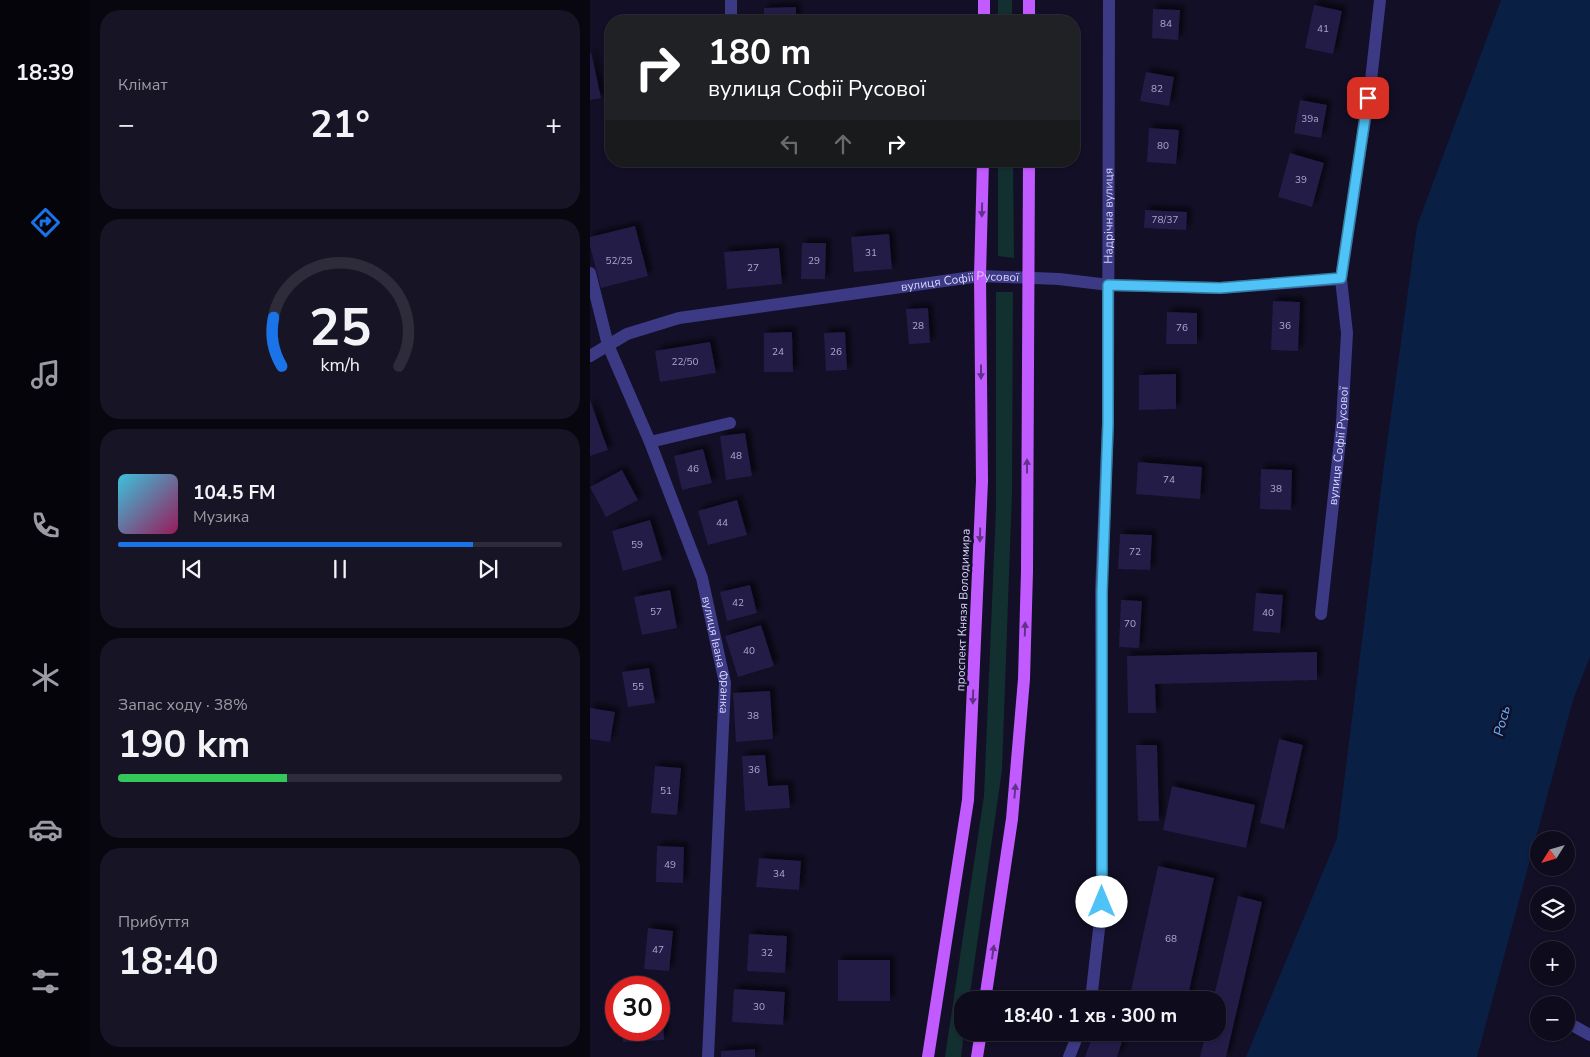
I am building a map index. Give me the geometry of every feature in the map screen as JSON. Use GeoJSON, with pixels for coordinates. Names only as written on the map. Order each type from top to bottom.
{"type":"FeatureCollection","features":[{"type":"Feature","properties":{"kind":"main road"},"geometry":{"type":"LineString","coordinates":[[984,0],[984,15]]}},
{"type":"Feature","properties":{"kind":"main road"},"geometry":{"type":"LineString","coordinates":[[1029,0],[1030,15]]}},
{"type":"Feature","properties":{"kind":"main road","name":"проспект Князя Володимира"},"geometry":{"type":"LineString","coordinates":[[928,1057],[968,800],[982,481],[980,276],[983,167]]}},
{"type":"Feature","properties":{"kind":"main road"},"geometry":{"type":"LineString","coordinates":[[986,991],[1012,819],[1024,679],[1027,571],[1029,167]]}},
{"type":"Feature","properties":{"kind":"main road"},"geometry":{"type":"LineString","coordinates":[[977,1057],[980,1041]]}},
{"type":"Feature","properties":{"kind":"street"},"geometry":{"type":"LineString","coordinates":[[731,0],[731,15]]}},
{"type":"Feature","properties":{"kind":"street","name":"Надрічна вулиця"},"geometry":{"type":"LineString","coordinates":[[1092,991],[1102,902],[1102,592],[1108,424],[1109,0]]}},
{"type":"Feature","properties":{"kind":"street","name":"вулиця Софії Русової"},"geometry":{"type":"LineString","coordinates":[[1321,614],[1342,422],[1346,332],[1341,278],[1371,80],[1380,0]]}},
{"type":"Feature","properties":{"kind":"street","name":"вулиця Івана Франка"},"geometry":{"type":"LineString","coordinates":[[590,272],[608,345],[650,442],[702,578],[725,683],[708,1057]]}},
{"type":"Feature","properties":{"kind":"street","name":"вулиця Софії Русової"},"geometry":{"type":"LineString","coordinates":[[590,356],[628,334],[679,318],[980,276],[1027,277],[1108,285],[1220,288],[1341,278]]}},
{"type":"Feature","properties":{"kind":"street"},"geometry":{"type":"LineString","coordinates":[[650,442],[730,423]]}},
{"type":"Feature","properties":{"kind":"street"},"geometry":{"type":"LineString","coordinates":[[1575,1027],[1590,1035]]}},
{"type":"Feature","properties":{"kind":"street"},"geometry":{"type":"LineString","coordinates":[[1069,1057],[1075,1041]]}},
{"type":"Feature","properties":{"kind":"green space"},"geometry":{"type":"Polygon","coordinates":[[[998,0],[1012,0],[1012,15],[998,15],[998,0]]]}},
{"type":"Feature","properties":{"kind":"green space"},"geometry":{"type":"Polygon","coordinates":[[[998,167],[1013,167],[1014,258],[998,256],[998,167]]]}},
{"type":"Feature","properties":{"kind":"green space"},"geometry":{"type":"Polygon","coordinates":[[[996,292],[1013,292],[1012,491],[1002,770],[970,991],[955,991],[984,796],[996,507],[996,292]]]}},
{"type":"Feature","properties":{"kind":"green space"},"geometry":{"type":"Polygon","coordinates":[[[954,997],[954,1041],[963,1041],[961,1057],[945,1057],[954,997]]]}},
{"type":"Feature","properties":{"kind":"water","name":"Рось"},"geometry":{"type":"Polygon","coordinates":[[[1501,0],[1590,0],[1590,657],[1573,700],[1538,831],[1530,831],[1530,860],[1477,1057],[1246,1057],[1337,838],[1384,465],[1417,226],[1501,0]]]}},
{"type":"Feature","properties":{"kind":"building"},"geometry":{"type":"Polygon","coordinates":[[[1314,5],[1342,11],[1333,54],[1305,48],[1314,5]]]}},
{"type":"Feature","properties":{"kind":"building"},"geometry":{"type":"Polygon","coordinates":[[[796,7],[796,15],[764,15],[764,8],[796,7]]]}},
{"type":"Feature","properties":{"kind":"building"},"geometry":{"type":"Polygon","coordinates":[[[1153,9],[1180,10],[1178,40],[1152,38],[1153,9]]]}},
{"type":"Feature","properties":{"kind":"building"},"geometry":{"type":"Polygon","coordinates":[[[590,53],[601,98],[590,100],[590,53]]]}},
{"type":"Feature","properties":{"kind":"building"},"geometry":{"type":"Polygon","coordinates":[[[1146,72],[1174,77],[1169,106],[1140,101],[1146,72]]]}},
{"type":"Feature","properties":{"kind":"building"},"geometry":{"type":"Polygon","coordinates":[[[1300,100],[1327,105],[1321,138],[1294,133],[1300,100]]]}},
{"type":"Feature","properties":{"kind":"building"},"geometry":{"type":"Polygon","coordinates":[[[1149,128],[1179,130],[1176,164],[1147,162],[1149,128]]]}},
{"type":"Feature","properties":{"kind":"building"},"geometry":{"type":"Polygon","coordinates":[[[1290,153],[1324,163],[1312,207],[1278,197],[1290,153]]]}},
{"type":"Feature","properties":{"kind":"building"},"geometry":{"type":"Polygon","coordinates":[[[1145,210],[1187,212],[1186,230],[1144,228],[1145,210]]]}},
{"type":"Feature","properties":{"kind":"building"},"geometry":{"type":"Polygon","coordinates":[[[635,226],[648,276],[601,288],[590,246],[590,237],[635,226]]]}},
{"type":"Feature","properties":{"kind":"building"},"geometry":{"type":"Polygon","coordinates":[[[889,234],[892,269],[854,272],[851,237],[889,234]]]}},
{"type":"Feature","properties":{"kind":"building"},"geometry":{"type":"Polygon","coordinates":[[[802,243],[826,243],[825,279],[801,279],[802,243]]]}},
{"type":"Feature","properties":{"kind":"building"},"geometry":{"type":"Polygon","coordinates":[[[779,248],[782,284],[727,289],[724,252],[779,248]]]}},
{"type":"Feature","properties":{"kind":"building"},"geometry":{"type":"Polygon","coordinates":[[[1273,301],[1300,302],[1298,351],[1271,350],[1273,301]]]}},
{"type":"Feature","properties":{"kind":"building"},"geometry":{"type":"Polygon","coordinates":[[[928,308],[930,343],[909,344],[906,309],[928,308]]]}},
{"type":"Feature","properties":{"kind":"building"},"geometry":{"type":"Polygon","coordinates":[[[1167,312],[1197,313],[1197,344],[1166,344],[1167,312]]]}},
{"type":"Feature","properties":{"kind":"building"},"geometry":{"type":"Polygon","coordinates":[[[792,332],[793,372],[764,372],[764,333],[792,332]]]}},
{"type":"Feature","properties":{"kind":"building"},"geometry":{"type":"Polygon","coordinates":[[[845,332],[847,370],[826,371],[824,333],[845,332]]]}},
{"type":"Feature","properties":{"kind":"building"},"geometry":{"type":"Polygon","coordinates":[[[710,342],[716,373],[660,382],[655,351],[710,342]]]}},
{"type":"Feature","properties":{"kind":"building"},"geometry":{"type":"Polygon","coordinates":[[[1176,374],[1176,409],[1139,410],[1139,375],[1176,374]]]}},
{"type":"Feature","properties":{"kind":"building"},"geometry":{"type":"Polygon","coordinates":[[[590,400],[608,450],[590,456],[590,400]]]}},
{"type":"Feature","properties":{"kind":"building"},"geometry":{"type":"Polygon","coordinates":[[[745,433],[752,476],[726,480],[720,436],[745,433]]]}},
{"type":"Feature","properties":{"kind":"building"},"geometry":{"type":"Polygon","coordinates":[[[703,449],[712,483],[682,490],[674,456],[703,449]]]}},
{"type":"Feature","properties":{"kind":"building"},"geometry":{"type":"Polygon","coordinates":[[[1138,462],[1202,467],[1200,499],[1136,494],[1138,462]]]}},
{"type":"Feature","properties":{"kind":"building"},"geometry":{"type":"Polygon","coordinates":[[[1261,469],[1292,470],[1291,510],[1260,509],[1261,469]]]}},
{"type":"Feature","properties":{"kind":"building"},"geometry":{"type":"Polygon","coordinates":[[[622,470],[638,500],[606,517],[590,487],[622,470]]]}},
{"type":"Feature","properties":{"kind":"building"},"geometry":{"type":"Polygon","coordinates":[[[737,500],[747,535],[708,545],[698,511],[737,500]]]}},
{"type":"Feature","properties":{"kind":"building"},"geometry":{"type":"Polygon","coordinates":[[[650,520],[662,560],[623,571],[612,531],[650,520]]]}},
{"type":"Feature","properties":{"kind":"building"},"geometry":{"type":"Polygon","coordinates":[[[1120,534],[1152,535],[1150,570],[1118,569],[1120,534]]]}},
{"type":"Feature","properties":{"kind":"building"},"geometry":{"type":"Polygon","coordinates":[[[750,585],[757,613],[727,621],[720,592],[750,585]]]}},
{"type":"Feature","properties":{"kind":"building"},"geometry":{"type":"Polygon","coordinates":[[[670,590],[677,628],[642,635],[634,597],[670,590]]]}},
{"type":"Feature","properties":{"kind":"building"},"geometry":{"type":"Polygon","coordinates":[[[1256,593],[1283,595],[1280,633],[1253,631],[1256,593]]]}},
{"type":"Feature","properties":{"kind":"building"},"geometry":{"type":"Polygon","coordinates":[[[1121,600],[1142,601],[1139,648],[1119,647],[1121,600]]]}},
{"type":"Feature","properties":{"kind":"building"},"geometry":{"type":"Polygon","coordinates":[[[761,625],[774,666],[738,677],[725,636],[761,625]]]}},
{"type":"Feature","properties":{"kind":"building"},"geometry":{"type":"Polygon","coordinates":[[[1317,652],[1317,680],[1155,684],[1156,713],[1128,713],[1127,656],[1317,652]]]}},
{"type":"Feature","properties":{"kind":"building"},"geometry":{"type":"Polygon","coordinates":[[[649,668],[655,703],[628,707],[622,672],[649,668]]]}},
{"type":"Feature","properties":{"kind":"building"},"geometry":{"type":"Polygon","coordinates":[[[770,691],[773,739],[736,742],[733,693],[770,691]]]}},
{"type":"Feature","properties":{"kind":"building"},"geometry":{"type":"Polygon","coordinates":[[[590,708],[615,712],[610,742],[590,739],[590,708]]]}},
{"type":"Feature","properties":{"kind":"building"},"geometry":{"type":"Polygon","coordinates":[[[1279,739],[1303,745],[1284,829],[1260,823],[1279,739]]]}},
{"type":"Feature","properties":{"kind":"building"},"geometry":{"type":"Polygon","coordinates":[[[1136,745],[1157,745],[1159,821],[1138,821],[1136,745]]]}},
{"type":"Feature","properties":{"kind":"building"},"geometry":{"type":"Polygon","coordinates":[[[765,755],[768,786],[788,785],[790,808],[745,811],[742,756],[765,755]]]}},
{"type":"Feature","properties":{"kind":"building"},"geometry":{"type":"Polygon","coordinates":[[[655,766],[681,768],[677,815],[651,813],[655,766]]]}},
{"type":"Feature","properties":{"kind":"building"},"geometry":{"type":"Polygon","coordinates":[[[1172,786],[1255,805],[1246,848],[1163,830],[1172,786]]]}},
{"type":"Feature","properties":{"kind":"building"},"geometry":{"type":"Polygon","coordinates":[[[657,846],[684,847],[683,883],[656,882],[657,846]]]}},
{"type":"Feature","properties":{"kind":"building"},"geometry":{"type":"Polygon","coordinates":[[[759,858],[801,861],[799,890],[756,887],[759,858]]]}},
{"type":"Feature","properties":{"kind":"building"},"geometry":{"type":"Polygon","coordinates":[[[1158,866],[1214,878],[1189,991],[1131,991],[1158,866]]]}},
{"type":"Feature","properties":{"kind":"building"},"geometry":{"type":"Polygon","coordinates":[[[1238,896],[1262,902],[1226,1057],[1200,1057],[1204,1041],[1226,1041],[1226,991],[1215,991],[1238,896]]]}},
{"type":"Feature","properties":{"kind":"building"},"geometry":{"type":"Polygon","coordinates":[[[648,928],[673,931],[669,971],[644,969],[648,928]]]}},
{"type":"Feature","properties":{"kind":"building"},"geometry":{"type":"Polygon","coordinates":[[[749,934],[787,936],[785,973],[747,971],[749,934]]]}},
{"type":"Feature","properties":{"kind":"building"},"geometry":{"type":"Polygon","coordinates":[[[838,960],[890,960],[890,1001],[838,1001],[838,960]]]}},
{"type":"Feature","properties":{"kind":"building"},"geometry":{"type":"Polygon","coordinates":[[[734,989],[785,992],[783,1025],[732,1022],[734,989]]]}},
{"type":"Feature","properties":{"kind":"building"},"geometry":{"type":"Polygon","coordinates":[[[1091,1041],[1122,1041],[1117,1057],[1085,1057],[1091,1041]]]}},
{"type":"Feature","properties":{"kind":"building"},"geometry":{"type":"Polygon","coordinates":[[[755,1049],[755,1057],[721,1057],[721,1051],[755,1049]]]}},
{"type":"Feature","properties":{"kind":"route"},"geometry":{"type":"LineString","coordinates":[[1102,902],[1102,592],[1108,424],[1108,285],[1220,288],[1341,278],[1368,98]]}}]}
